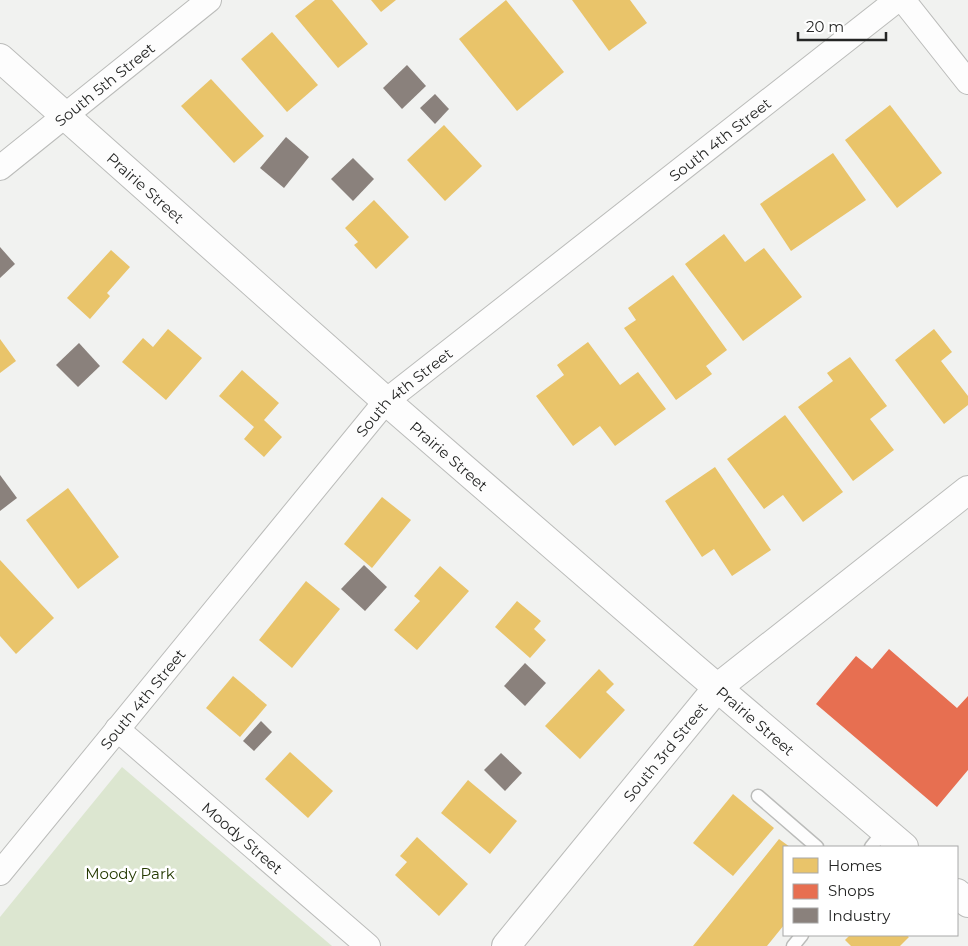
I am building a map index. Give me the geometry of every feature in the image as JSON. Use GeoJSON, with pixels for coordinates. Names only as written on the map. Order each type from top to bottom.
{"type":"FeatureCollection","features":[{"type":"Feature","properties":{"kind":"street","name":"South 5th Street"},"geometry":{"type":"LineString","coordinates":[[0,168],[209,0]]}},
{"type":"Feature","properties":{"kind":"street","name":"South 4th Street"},"geometry":{"type":"LineString","coordinates":[[0,873],[386,401],[896,0]]}},
{"type":"Feature","properties":{"kind":"street"},"geometry":{"type":"LineString","coordinates":[[903,0],[968,82]]}},
{"type":"Feature","properties":{"kind":"street","name":"Prairie Street"},"geometry":{"type":"LineString","coordinates":[[0,58],[386,401],[717,688],[886,842]]}},
{"type":"Feature","properties":{"kind":"street","name":"South 3rd Street"},"geometry":{"type":"LineString","coordinates":[[506,946],[717,688],[968,490]]}},
{"type":"Feature","properties":{"kind":"street","name":"Moody Street"},"geometry":{"type":"LineString","coordinates":[[117,729],[368,946]]}},
{"type":"Feature","properties":{"kind":"street"},"geometry":{"type":"LineString","coordinates":[[958,895],[968,903]]}},
{"type":"Feature","properties":{"kind":"lane"},"geometry":{"type":"LineString","coordinates":[[758,796],[816,846]]}},
{"type":"Feature","properties":{"kind":"lane"},"geometry":{"type":"LineString","coordinates":[[793,946],[801,936]]}},
{"type":"Feature","properties":{"kind":"green space","name":"Moody Park"},"geometry":{"type":"Polygon","coordinates":[[[122,767],[332,946],[0,946],[0,917],[122,767]]]}},
{"type":"Feature","properties":{"kind":"building: Homes"},"geometry":{"type":"Polygon","coordinates":[[[315,0],[332,0],[368,44],[338,68],[295,16],[315,0]]]}},
{"type":"Feature","properties":{"kind":"building: Homes"},"geometry":{"type":"Polygon","coordinates":[[[371,0],[396,0],[381,12],[371,0]]]}},
{"type":"Feature","properties":{"kind":"building: Homes"},"geometry":{"type":"Polygon","coordinates":[[[506,0],[564,72],[517,111],[459,39],[506,0]]]}},
{"type":"Feature","properties":{"kind":"building: Homes"},"geometry":{"type":"Polygon","coordinates":[[[572,0],[630,0],[647,23],[609,51],[572,0]]]}},
{"type":"Feature","properties":{"kind":"building: Homes"},"geometry":{"type":"Polygon","coordinates":[[[272,32],[318,85],[287,112],[241,59],[272,32]]]}},
{"type":"Feature","properties":{"kind":"building: Homes"},"geometry":{"type":"Polygon","coordinates":[[[211,79],[264,136],[234,163],[181,106],[211,79]]]}},
{"type":"Feature","properties":{"kind":"building: Homes"},"geometry":{"type":"Polygon","coordinates":[[[890,105],[942,173],[897,208],[845,140],[890,105]]]}},
{"type":"Feature","properties":{"kind":"building: Homes"},"geometry":{"type":"Polygon","coordinates":[[[444,125],[482,166],[445,201],[407,160],[444,125]]]}},
{"type":"Feature","properties":{"kind":"building: Homes"},"geometry":{"type":"Polygon","coordinates":[[[833,153],[866,200],[791,251],[760,204],[833,153]]]}},
{"type":"Feature","properties":{"kind":"building: Homes"},"geometry":{"type":"Polygon","coordinates":[[[374,200],[409,237],[376,269],[354,245],[358,242],[345,228],[374,200]]]}},
{"type":"Feature","properties":{"kind":"building: Homes"},"geometry":{"type":"Polygon","coordinates":[[[724,234],[745,262],[764,248],[802,297],[743,341],[685,264],[724,234]]]}},
{"type":"Feature","properties":{"kind":"building: Homes"},"geometry":{"type":"Polygon","coordinates":[[[111,250],[130,267],[107,293],[110,296],[90,319],[67,298],[111,250]]]}},
{"type":"Feature","properties":{"kind":"building: Homes"},"geometry":{"type":"Polygon","coordinates":[[[673,275],[727,350],[706,366],[712,374],[676,400],[624,328],[636,320],[628,308],[673,275]]]}},
{"type":"Feature","properties":{"kind":"building: Homes"},"geometry":{"type":"Polygon","coordinates":[[[168,329],[202,358],[166,400],[122,362],[143,338],[153,347],[168,329]]]}},
{"type":"Feature","properties":{"kind":"building: Homes"},"geometry":{"type":"Polygon","coordinates":[[[934,329],[952,352],[941,361],[968,396],[968,405],[944,424],[895,360],[934,329]]]}},
{"type":"Feature","properties":{"kind":"building: Homes"},"geometry":{"type":"Polygon","coordinates":[[[0,339],[16,361],[0,373],[0,339]]]}},
{"type":"Feature","properties":{"kind":"building: Homes"},"geometry":{"type":"Polygon","coordinates":[[[588,342],[620,385],[638,372],[666,409],[615,446],[600,426],[573,446],[536,396],[564,375],[557,365],[588,342]]]}},
{"type":"Feature","properties":{"kind":"building: Homes"},"geometry":{"type":"Polygon","coordinates":[[[850,357],[887,406],[870,419],[894,450],[853,481],[798,407],[833,381],[827,373],[850,357]]]}},
{"type":"Feature","properties":{"kind":"building: Homes"},"geometry":{"type":"Polygon","coordinates":[[[242,370],[279,403],[264,420],[282,437],[264,457],[244,439],[254,427],[219,396],[242,370]]]}},
{"type":"Feature","properties":{"kind":"building: Homes"},"geometry":{"type":"Polygon","coordinates":[[[785,415],[843,492],[803,522],[783,495],[764,509],[727,459],[785,415]]]}},
{"type":"Feature","properties":{"kind":"building: Homes"},"geometry":{"type":"Polygon","coordinates":[[[715,467],[771,550],[732,576],[714,549],[702,557],[665,501],[715,467]]]}},
{"type":"Feature","properties":{"kind":"building: Homes"},"geometry":{"type":"Polygon","coordinates":[[[68,488],[119,557],[78,589],[26,520],[68,488]]]}},
{"type":"Feature","properties":{"kind":"building: Homes"},"geometry":{"type":"Polygon","coordinates":[[[382,497],[411,520],[372,568],[344,544],[382,497]]]}},
{"type":"Feature","properties":{"kind":"building: Homes"},"geometry":{"type":"Polygon","coordinates":[[[0,560],[54,618],[16,654],[0,636],[0,560]]]}},
{"type":"Feature","properties":{"kind":"building: Homes"},"geometry":{"type":"Polygon","coordinates":[[[440,566],[469,591],[417,650],[394,630],[420,601],[414,596],[440,566]]]}},
{"type":"Feature","properties":{"kind":"building: Homes"},"geometry":{"type":"Polygon","coordinates":[[[306,581],[340,609],[292,668],[259,640],[306,581]]]}},
{"type":"Feature","properties":{"kind":"building: Homes"},"geometry":{"type":"Polygon","coordinates":[[[517,601],[541,621],[534,629],[546,640],[530,658],[495,627],[517,601]]]}},
{"type":"Feature","properties":{"kind":"building: Homes"},"geometry":{"type":"Polygon","coordinates":[[[599,669],[614,684],[606,692],[625,710],[580,759],[545,726],[599,669]]]}},
{"type":"Feature","properties":{"kind":"building: Homes"},"geometry":{"type":"Polygon","coordinates":[[[233,676],[267,705],[240,737],[206,708],[233,676]]]}},
{"type":"Feature","properties":{"kind":"building: Homes"},"geometry":{"type":"Polygon","coordinates":[[[290,752],[333,791],[308,818],[265,779],[290,752]]]}},
{"type":"Feature","properties":{"kind":"building: Homes"},"geometry":{"type":"Polygon","coordinates":[[[468,780],[517,821],[490,854],[441,813],[468,780]]]}},
{"type":"Feature","properties":{"kind":"building: Homes"},"geometry":{"type":"Polygon","coordinates":[[[733,794],[774,828],[733,876],[693,843],[733,794]]]}},
{"type":"Feature","properties":{"kind":"building: Homes"},"geometry":{"type":"Polygon","coordinates":[[[417,837],[468,884],[439,916],[395,875],[407,862],[400,856],[417,837]]]}},
{"type":"Feature","properties":{"kind":"building: Homes"},"geometry":{"type":"Polygon","coordinates":[[[779,839],[789,846],[783,846],[783,926],[767,946],[693,946],[779,839]]]}},
{"type":"Feature","properties":{"kind":"building: Homes"},"geometry":{"type":"Polygon","coordinates":[[[849,936],[909,937],[900,946],[851,946],[845,940],[849,936]]]}},
{"type":"Feature","properties":{"kind":"building: Shops"},"geometry":{"type":"Polygon","coordinates":[[[889,649],[957,708],[968,696],[968,770],[937,807],[816,704],[856,656],[872,669],[889,649]]]}},
{"type":"Feature","properties":{"kind":"building: Industry"},"geometry":{"type":"Polygon","coordinates":[[[407,65],[426,86],[402,109],[383,88],[407,65]]]}},
{"type":"Feature","properties":{"kind":"building: Industry"},"geometry":{"type":"Polygon","coordinates":[[[435,94],[449,109],[435,124],[420,108],[435,94]]]}},
{"type":"Feature","properties":{"kind":"building: Industry"},"geometry":{"type":"Polygon","coordinates":[[[286,137],[309,157],[284,188],[260,168],[286,137]]]}},
{"type":"Feature","properties":{"kind":"building: Industry"},"geometry":{"type":"Polygon","coordinates":[[[353,158],[374,179],[353,201],[331,179],[353,158]]]}},
{"type":"Feature","properties":{"kind":"building: Industry"},"geometry":{"type":"Polygon","coordinates":[[[0,247],[15,264],[0,278],[0,247]]]}},
{"type":"Feature","properties":{"kind":"building: Industry"},"geometry":{"type":"Polygon","coordinates":[[[79,343],[100,366],[78,387],[56,365],[79,343]]]}},
{"type":"Feature","properties":{"kind":"building: Industry"},"geometry":{"type":"Polygon","coordinates":[[[0,475],[17,498],[0,511],[0,475]]]}},
{"type":"Feature","properties":{"kind":"building: Industry"},"geometry":{"type":"Polygon","coordinates":[[[364,565],[387,587],[365,611],[341,589],[364,565]]]}},
{"type":"Feature","properties":{"kind":"building: Industry"},"geometry":{"type":"Polygon","coordinates":[[[525,663],[546,683],[525,706],[504,686],[525,663]]]}},
{"type":"Feature","properties":{"kind":"building: Industry"},"geometry":{"type":"Polygon","coordinates":[[[261,721],[272,732],[254,751],[243,741],[261,721]]]}},
{"type":"Feature","properties":{"kind":"building: Industry"},"geometry":{"type":"Polygon","coordinates":[[[501,753],[522,773],[505,791],[484,770],[501,753]]]}}]}
